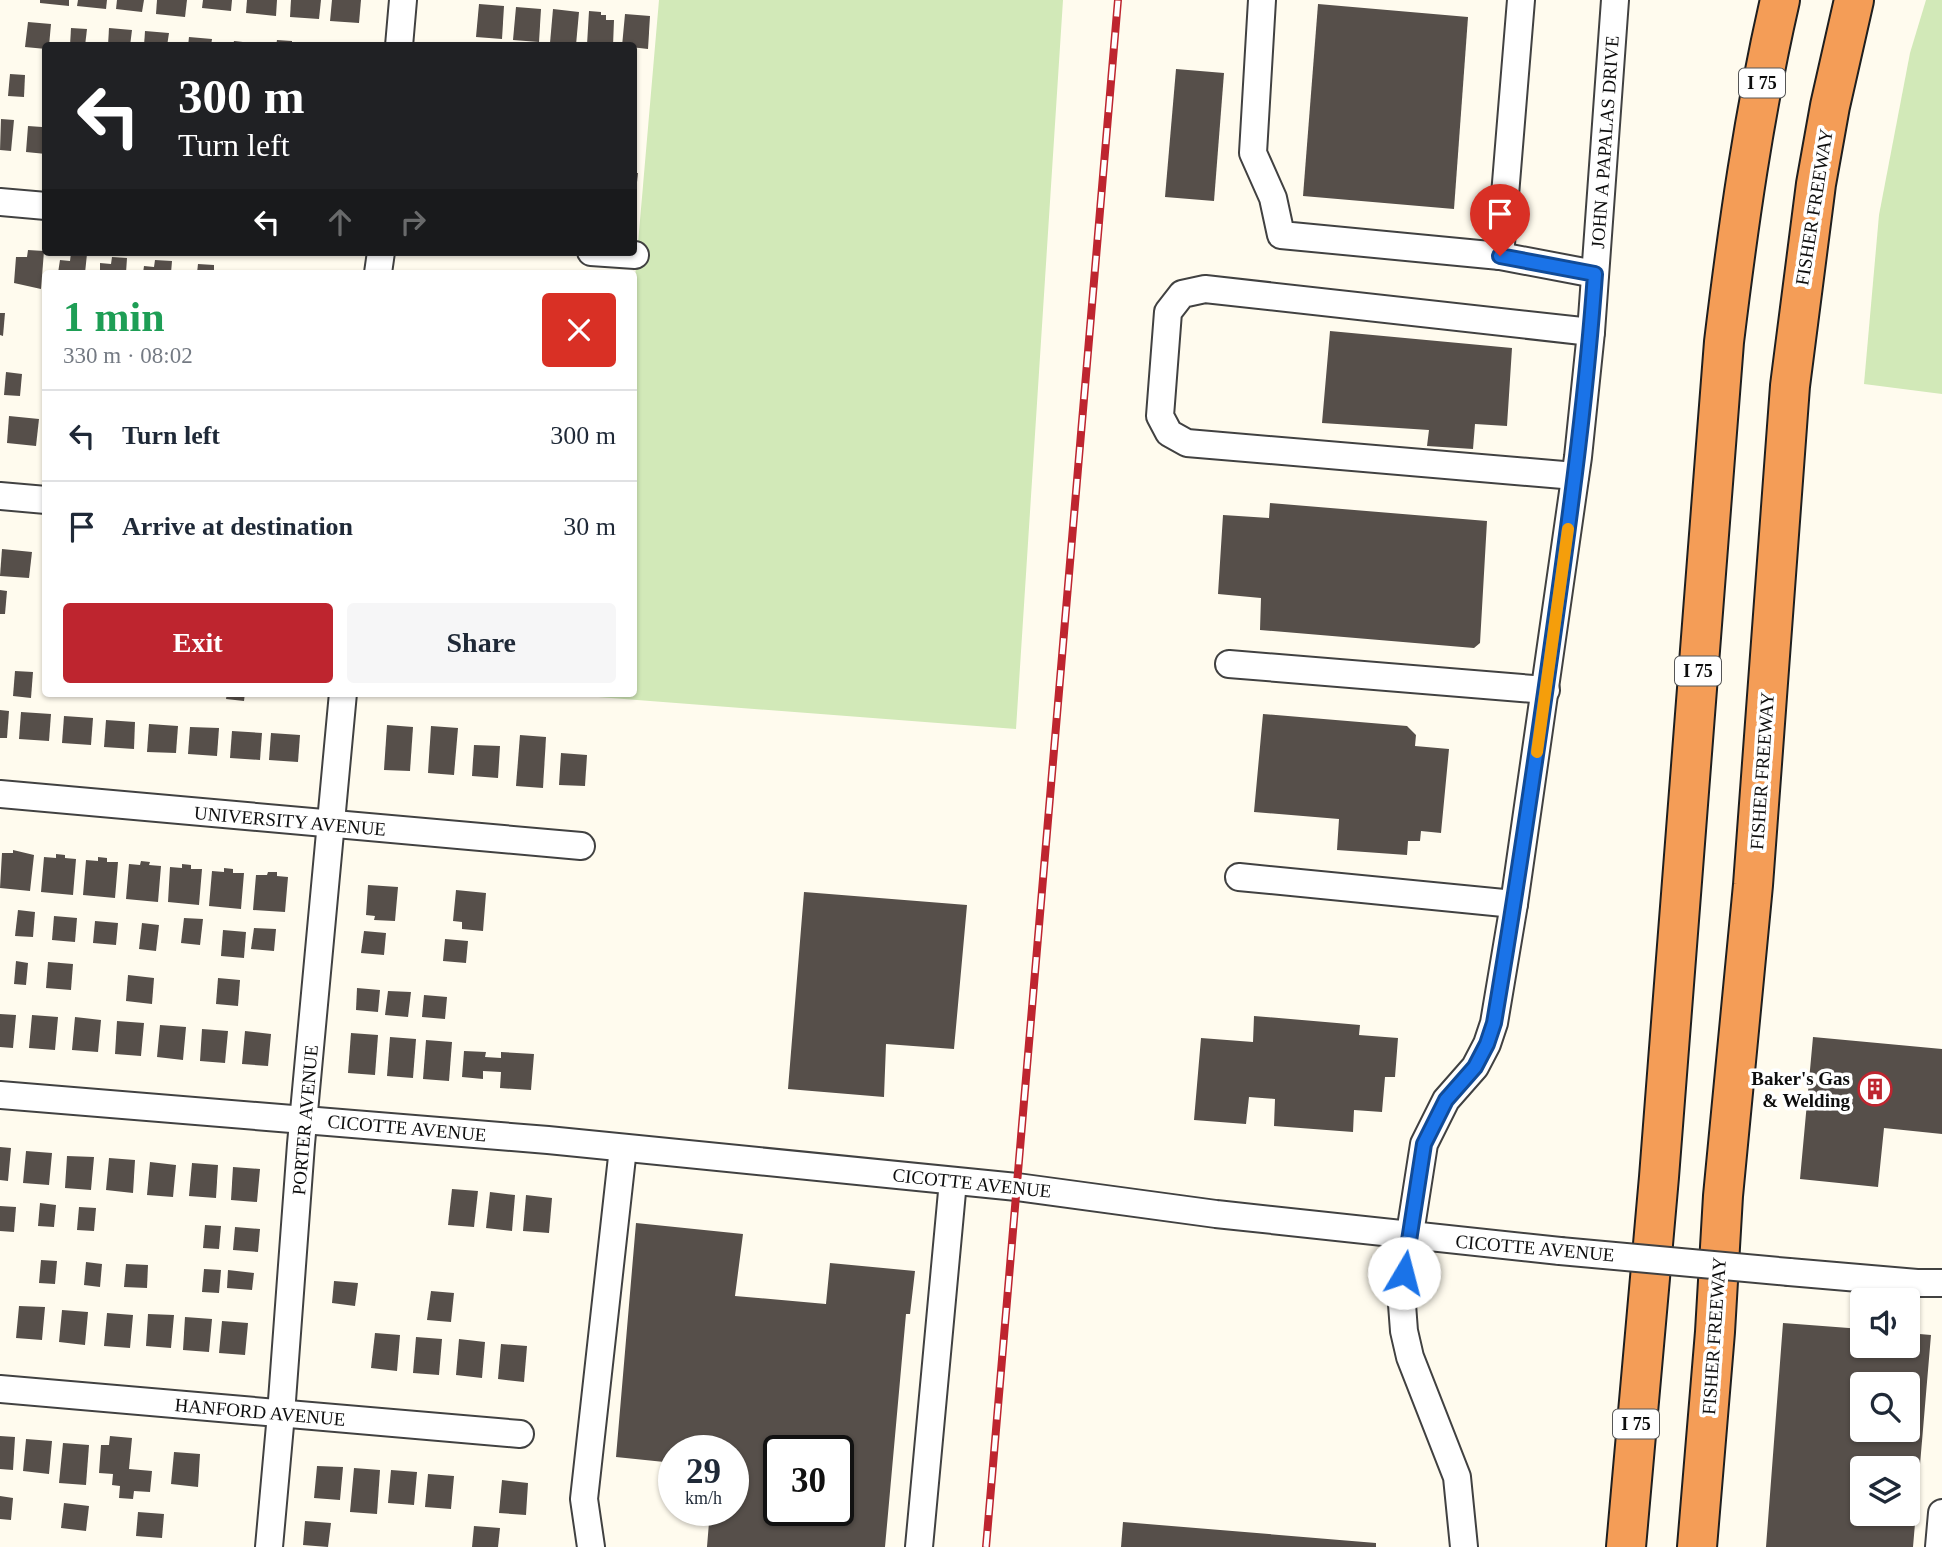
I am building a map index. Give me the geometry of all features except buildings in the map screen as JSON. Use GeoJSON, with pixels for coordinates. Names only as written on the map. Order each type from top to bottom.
{"type":"FeatureCollection","features":[{"type":"Feature","properties":{"kind":"highway","name":"I 75"},"geometry":{"type":"LineString","coordinates":[[1626,1547],[1659,1177],[1724,342],[1740,211],[1757,107],[1780,0]]}},
{"type":"Feature","properties":{"kind":"highway","name":"FISHER FREEWAY"},"geometry":{"type":"LineString","coordinates":[[1698,1547],[1723,1196],[1753,884],[1790,386],[1816,184],[1854,0]]}},
{"type":"Feature","properties":{"kind":"street"},"geometry":{"type":"LineString","coordinates":[[399,42],[402,0]]}},
{"type":"Feature","properties":{"kind":"street"},"geometry":{"type":"LineString","coordinates":[[1262,0],[1254,153],[1273,198],[1281,235],[1500,256],[1595,274]]}},
{"type":"Feature","properties":{"kind":"street"},"geometry":{"type":"LineString","coordinates":[[1500,256],[1521,0]]}},
{"type":"Feature","properties":{"kind":"street","name":"JOHN A PAPALAS DRIVE"},"geometry":{"type":"LineString","coordinates":[[1464,1547],[1457,1476],[1410,1357],[1404,1331],[1401,1291],[1424,1144],[1446,1100],[1475,1067],[1487,1044],[1494,1023],[1514,904],[1575,476],[1591,332],[1615,0]]}},
{"type":"Feature","properties":{"kind":"street"},"geometry":{"type":"LineString","coordinates":[[0,202],[42,206]]}},
{"type":"Feature","properties":{"kind":"street"},"geometry":{"type":"LineString","coordinates":[[1575,476],[1187,443],[1169,433],[1160,416],[1168,312],[1182,294],[1205,289],[1591,332]]}},
{"type":"Feature","properties":{"kind":"street"},"geometry":{"type":"LineString","coordinates":[[0,496],[42,500]]}},
{"type":"Feature","properties":{"kind":"street"},"geometry":{"type":"LineString","coordinates":[[1229,664],[1546,690]]}},
{"type":"Feature","properties":{"kind":"street","name":"PORTER AVENUE"},"geometry":{"type":"LineString","coordinates":[[269,1547],[343,697]]}},
{"type":"Feature","properties":{"kind":"street","name":"UNIVERSITY AVENUE"},"geometry":{"type":"LineString","coordinates":[[0,794],[581,846]]}},
{"type":"Feature","properties":{"kind":"street"},"geometry":{"type":"LineString","coordinates":[[1239,877],[1514,904]]}},
{"type":"Feature","properties":{"kind":"street","name":"CICOTTE AVENUE"},"geometry":{"type":"LineString","coordinates":[[0,1095],[624,1148],[953,1181],[1409,1236],[1789,1272],[1942,1283]]}},
{"type":"Feature","properties":{"kind":"street"},"geometry":{"type":"LineString","coordinates":[[591,1547],[584,1499],[624,1148]]}},
{"type":"Feature","properties":{"kind":"street"},"geometry":{"type":"LineString","coordinates":[[919,1547],[953,1181]]}},
{"type":"Feature","properties":{"kind":"street","name":"HANFORD AVENUE"},"geometry":{"type":"LineString","coordinates":[[0,1389],[520,1434]]}},
{"type":"Feature","properties":{"kind":"street"},"geometry":{"type":"LineString","coordinates":[[1939,1547],[1942,1513]]}},
{"type":"Feature","properties":{"kind":"green space"},"geometry":{"type":"Polygon","coordinates":[[[659,0],[1063,0],[1016,729],[598,697],[637,697],[637,255],[659,0]]]}},
{"type":"Feature","properties":{"kind":"green space"},"geometry":{"type":"Polygon","coordinates":[[[1926,0],[1942,0],[1942,394],[1864,384],[1879,215],[1910,53],[1926,0]]]}},
{"type":"Feature","properties":{"kind":"railway"},"geometry":{"type":"LineString","coordinates":[[986,1547],[1118,0]]}},
{"type":"Feature","properties":{"kind":"slow traffic"},"geometry":{"type":"LineString","coordinates":[[1537,752],[1568,529]]}},
{"type":"Feature","properties":{"kind":"place","name":"Baker's Gas & Welding"},"geometry":{"type":"Point","coordinates":[1875,1089]}},
{"type":"Feature","properties":{"kind":"route"},"geometry":{"type":"LineString","coordinates":[[1404,1273],[1424,1144],[1446,1100],[1475,1067],[1494,1023],[1546,690],[1578,457],[1591,332],[1595,274],[1500,256]]}}]}
